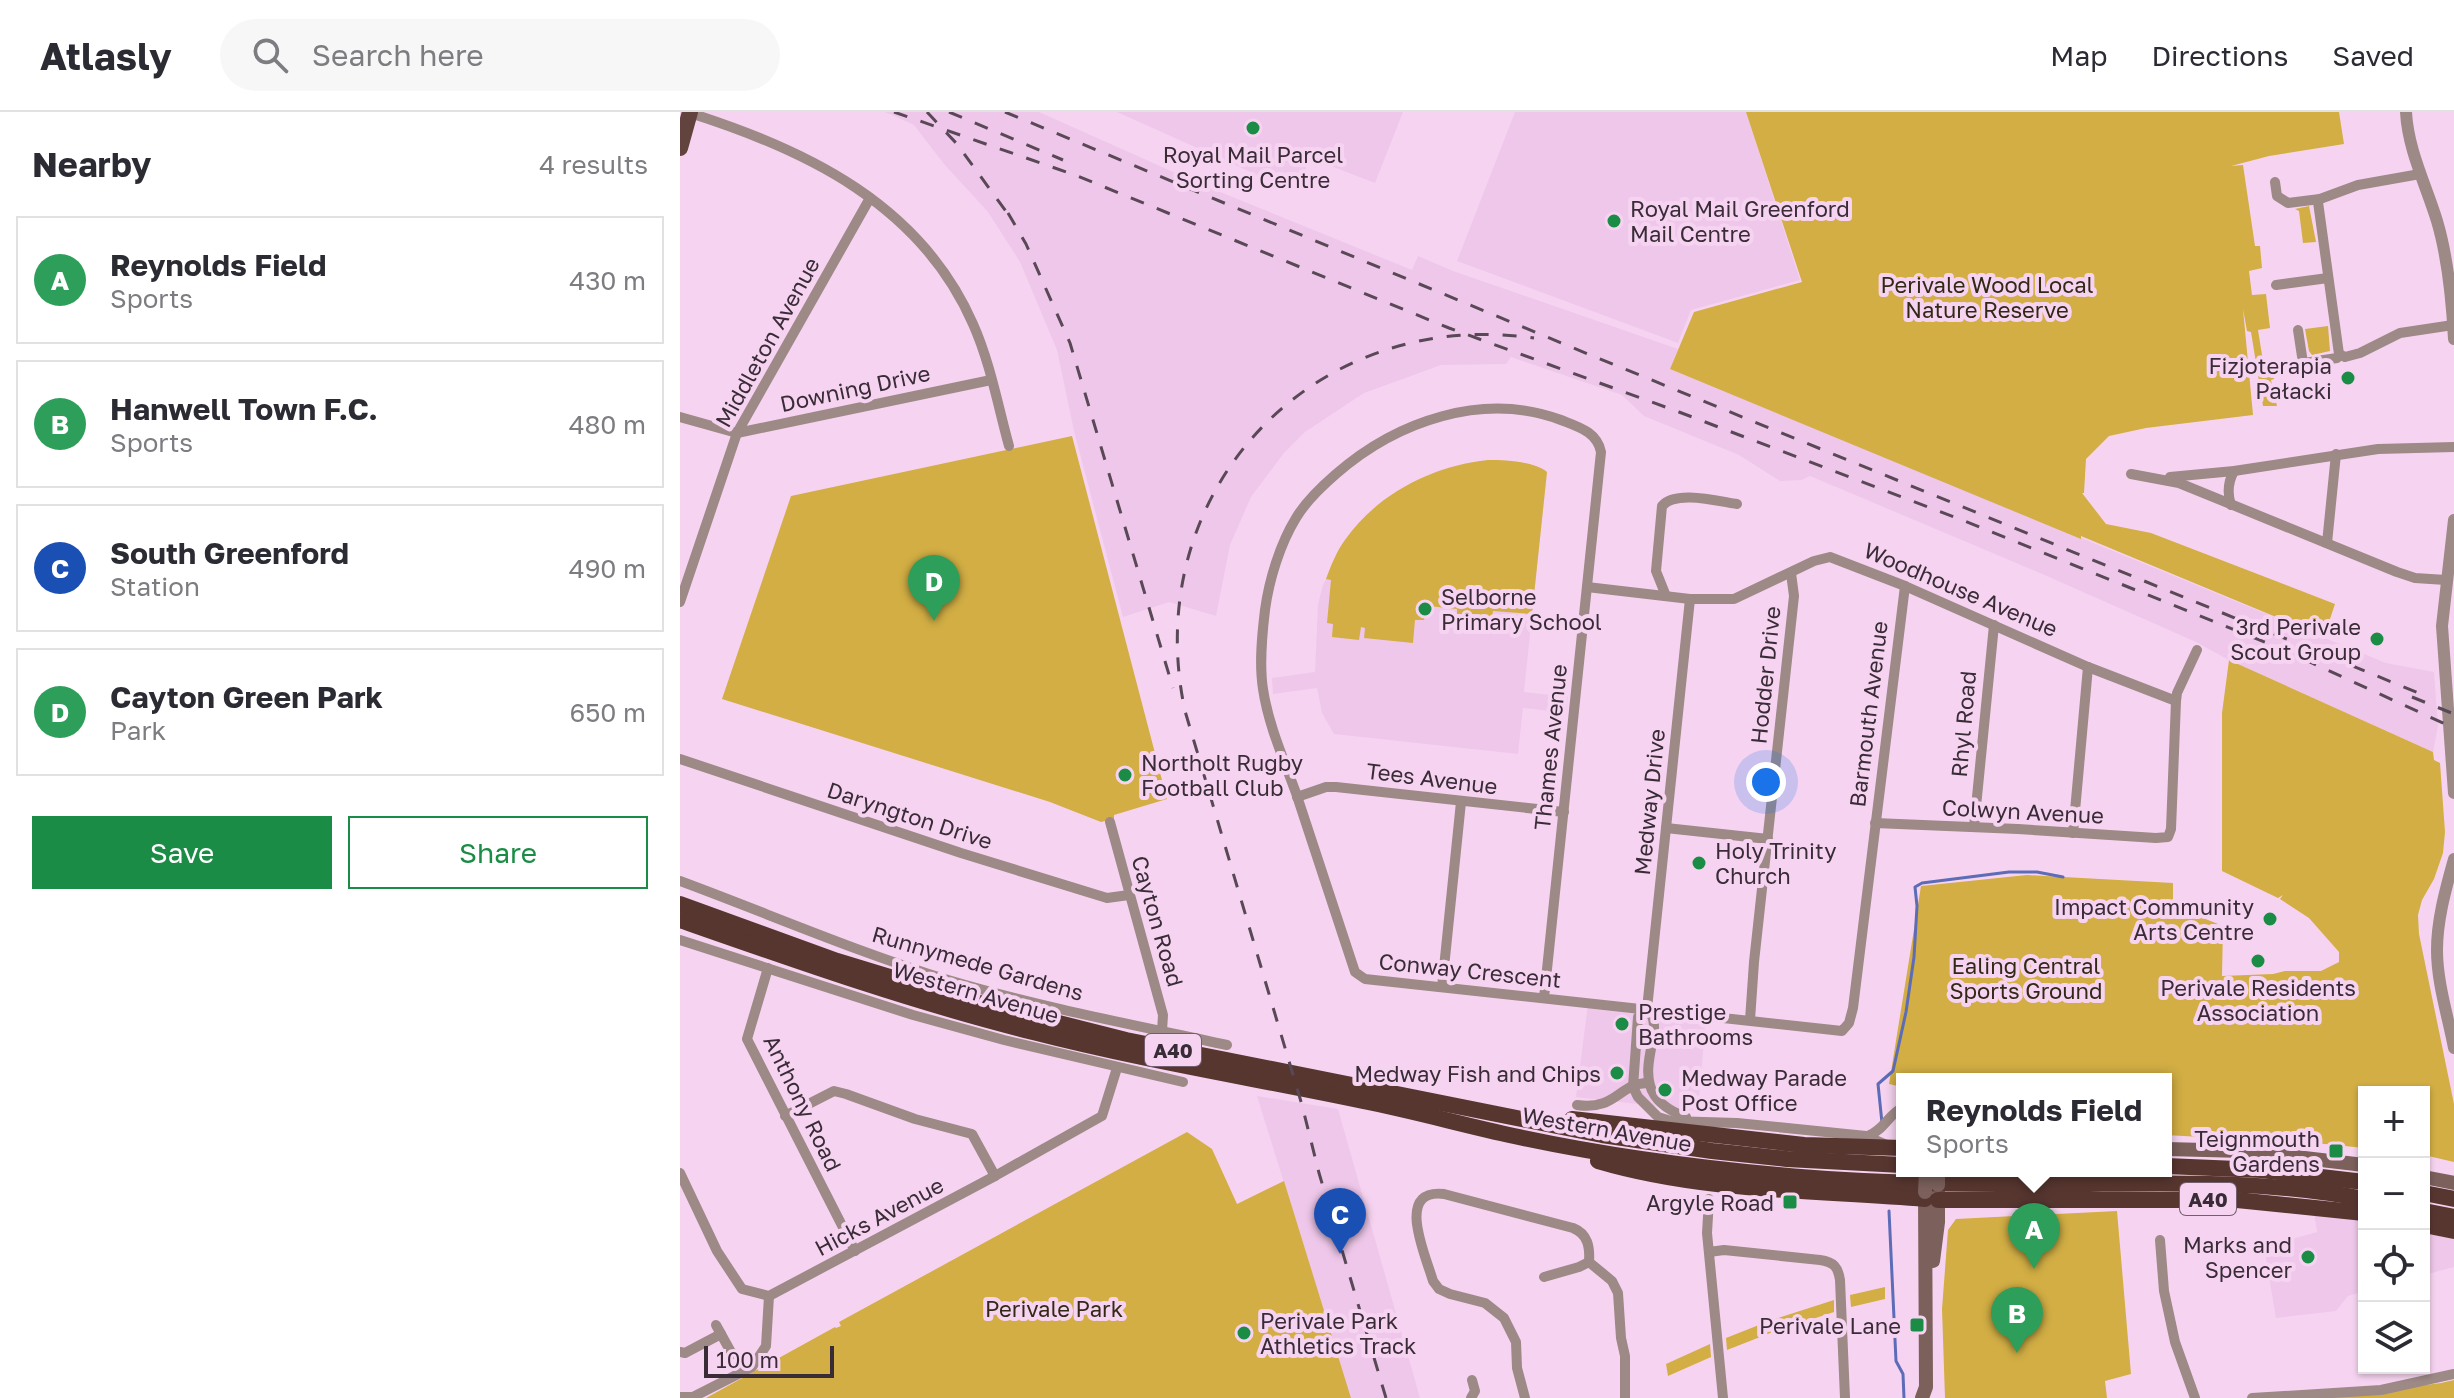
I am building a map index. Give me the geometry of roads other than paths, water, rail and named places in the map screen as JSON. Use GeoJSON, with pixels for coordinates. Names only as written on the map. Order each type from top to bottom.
{"type":"FeatureCollection","features":[{"type":"Feature","properties":{"kind":"highway","name":"Western Avenue"},"geometry":{"type":"LineString","coordinates":[[682,906],[781,932],[837,961],[966,1000],[1126,1040],[1602,1135],[1787,1159],[1896,1165]]}},
{"type":"Feature","properties":{"kind":"highway","name":"A40"},"geometry":{"type":"LineString","coordinates":[[682,906],[858,982]]}},
{"type":"Feature","properties":{"kind":"highway","name":"A40"},"geometry":{"type":"LineString","coordinates":[[680,930],[822,976],[858,982]]}},
{"type":"Feature","properties":{"kind":"highway","name":"Western Avenue"},"geometry":{"type":"LineString","coordinates":[[858,982],[1018,1028],[1129,1055],[1365,1101],[1514,1136],[1679,1164],[1786,1176],[1970,1184],[2192,1183],[2262,1186],[2358,1198]]}},
{"type":"Feature","properties":{"kind":"highway","name":"A40"},"geometry":{"type":"LineString","coordinates":[[1514,1118],[1553,1117],[1804,1145],[1896,1147]]}},
{"type":"Feature","properties":{"kind":"highway","name":"A40"},"geometry":{"type":"LineString","coordinates":[[1514,1136],[1625,1169],[1781,1190],[1932,1196],[2237,1200],[2358,1212]]}},
{"type":"Feature","properties":{"kind":"highway","name":"A40"},"geometry":{"type":"LineString","coordinates":[[2172,1166],[2261,1170],[2358,1181]]}},
{"type":"Feature","properties":{"kind":"highway"},"geometry":{"type":"LineString","coordinates":[[2430,1194],[2454,1199]]}},
{"type":"Feature","properties":{"kind":"highway"},"geometry":{"type":"LineString","coordinates":[[2430,1212],[2454,1217]]}},
{"type":"Feature","properties":{"kind":"highway"},"geometry":{"type":"LineString","coordinates":[[2430,1226],[2454,1231]]}},
{"type":"Feature","properties":{"kind":"main road"},"geometry":{"type":"LineString","coordinates":[[680,148],[690,112]]}},
{"type":"Feature","properties":{"kind":"main road"},"geometry":{"type":"LineString","coordinates":[[2172,1149],[2244,1151],[2358,1164]]}},
{"type":"Feature","properties":{"kind":"main road"},"geometry":{"type":"LineString","coordinates":[[1927,1177],[1932,1196]]}},
{"type":"Feature","properties":{"kind":"main road"},"geometry":{"type":"LineString","coordinates":[[1926,1394],[1926,1313],[1932,1196],[1937,1177]]}},
{"type":"Feature","properties":{"kind":"main road"},"geometry":{"type":"LineString","coordinates":[[2430,1178],[2454,1183]]}},
{"type":"Feature","properties":{"kind":"street"},"geometry":{"type":"LineString","coordinates":[[690,112],[767,141],[814,163],[906,225],[953,285],[974,325],[1009,446]]}},
{"type":"Feature","properties":{"kind":"street"},"geometry":{"type":"LineString","coordinates":[[2406,112],[2420,174],[2448,244],[2454,339]]}},
{"type":"Feature","properties":{"kind":"street"},"geometry":{"type":"LineString","coordinates":[[2275,182],[2277,196],[2288,203],[2320,199],[2358,185],[2420,174]]}},
{"type":"Feature","properties":{"kind":"street","name":"Middleton Avenue"},"geometry":{"type":"LineString","coordinates":[[680,602],[737,433],[870,198]]}},
{"type":"Feature","properties":{"kind":"street"},"geometry":{"type":"LineString","coordinates":[[2320,199],[2340,355]]}},
{"type":"Feature","properties":{"kind":"street"},"geometry":{"type":"LineString","coordinates":[[2276,285],[2328,278]]}},
{"type":"Feature","properties":{"kind":"street"},"geometry":{"type":"LineString","coordinates":[[2340,355],[2345,357],[2360,353],[2400,333],[2453,325]]}},
{"type":"Feature","properties":{"kind":"street"},"geometry":{"type":"LineString","coordinates":[[2298,330],[2303,363]]}},
{"type":"Feature","properties":{"kind":"street"},"geometry":{"type":"LineString","coordinates":[[2278,367],[2340,355]]}},
{"type":"Feature","properties":{"kind":"street","name":"Downing Drive"},"geometry":{"type":"LineString","coordinates":[[680,417],[737,433],[991,380]]}},
{"type":"Feature","properties":{"kind":"street","name":"Conway Crescent"},"geometry":{"type":"LineString","coordinates":[[1601,452],[1596,437],[1551,416],[1521,411],[1464,412],[1430,419],[1391,435],[1351,461],[1312,497],[1296,517],[1278,561],[1265,610],[1262,687],[1355,972],[1365,979],[1647,1009]]}},
{"type":"Feature","properties":{"kind":"street"},"geometry":{"type":"LineString","coordinates":[[2446,580],[2415,578],[2179,483],[2131,474],[2179,477],[2378,449],[2454,447]]}},
{"type":"Feature","properties":{"kind":"street","name":"Thames Avenue"},"geometry":{"type":"LineString","coordinates":[[1544,998],[1601,452]]}},
{"type":"Feature","properties":{"kind":"street"},"geometry":{"type":"LineString","coordinates":[[2327,543],[2336,454]]}},
{"type":"Feature","properties":{"kind":"street"},"geometry":{"type":"LineString","coordinates":[[2231,505],[2228,496],[2234,471]]}},
{"type":"Feature","properties":{"kind":"street"},"geometry":{"type":"LineString","coordinates":[[1666,596],[1656,571],[1662,506],[1666,500],[1678,497],[1737,504]]}},
{"type":"Feature","properties":{"kind":"street"},"geometry":{"type":"LineString","coordinates":[[2454,520],[2442,646],[2454,791]]}},
{"type":"Feature","properties":{"kind":"street","name":"Woodhouse Avenue"},"geometry":{"type":"LineString","coordinates":[[1587,587],[1690,599],[1734,599],[1814,561],[1830,557],[1905,586],[2088,667],[2176,701]]}},
{"type":"Feature","properties":{"kind":"street","name":"Hodder Drive"},"geometry":{"type":"LineString","coordinates":[[1750,1020],[1794,596],[1791,573]]}},
{"type":"Feature","properties":{"kind":"street","name":"Barmouth Avenue"},"geometry":{"type":"LineString","coordinates":[[1647,1009],[1842,1031],[1849,1023],[1905,586]]}},
{"type":"Feature","properties":{"kind":"street","name":"Medway Drive"},"geometry":{"type":"LineString","coordinates":[[1647,1009],[1690,599]]}},
{"type":"Feature","properties":{"kind":"street","name":"Rhyl Road"},"geometry":{"type":"LineString","coordinates":[[1974,827],[1994,625]]}},
{"type":"Feature","properties":{"kind":"street"},"geometry":{"type":"LineString","coordinates":[[2176,701],[2197,650]]}},
{"type":"Feature","properties":{"kind":"street"},"geometry":{"type":"LineString","coordinates":[[2073,833],[2088,667]]}},
{"type":"Feature","properties":{"kind":"street","name":"Colwyn Avenue"},"geometry":{"type":"LineString","coordinates":[[1875,823],[2168,837],[2171,829],[2176,701]]}},
{"type":"Feature","properties":{"kind":"street","name":"Daryngton Drive"},"geometry":{"type":"LineString","coordinates":[[680,759],[961,853],[1107,898],[1129,895]]}},
{"type":"Feature","properties":{"kind":"street","name":"Tees Avenue"},"geometry":{"type":"LineString","coordinates":[[1297,797],[1326,787],[1336,787],[1564,812]]}},
{"type":"Feature","properties":{"kind":"street"},"geometry":{"type":"LineString","coordinates":[[1442,987],[1461,802]]}},
{"type":"Feature","properties":{"kind":"street","name":"Cayton Road"},"geometry":{"type":"LineString","coordinates":[[1110,822],[1163,1015],[1162,1031]]}},
{"type":"Feature","properties":{"kind":"street"},"geometry":{"type":"LineString","coordinates":[[1666,828],[1768,839]]}},
{"type":"Feature","properties":{"kind":"street"},"geometry":{"type":"LineString","coordinates":[[2454,859],[2444,895],[2437,949],[2454,1048]]}},
{"type":"Feature","properties":{"kind":"street","name":"Runnymede Gardens"},"geometry":{"type":"LineString","coordinates":[[680,881],[869,954],[950,980],[1227,1045]]}},
{"type":"Feature","properties":{"kind":"street"},"geometry":{"type":"LineString","coordinates":[[680,940],[913,1015],[1183,1082]]}},
{"type":"Feature","properties":{"kind":"street","name":"Anthony Road"},"geometry":{"type":"LineString","coordinates":[[768,968],[747,1039],[855,1251]]}},
{"type":"Feature","properties":{"kind":"street"},"geometry":{"type":"LineString","coordinates":[[1695,1121],[1660,1104],[1649,1083],[1653,1018],[1647,1009],[1638,1017],[1632,1083],[1638,1097],[1658,1117],[1671,1121],[1866,1136],[1896,1146]]}},
{"type":"Feature","properties":{"kind":"street","name":"Hicks Avenue"},"geometry":{"type":"LineString","coordinates":[[769,1296],[1102,1116],[1117,1068]]}},
{"type":"Feature","properties":{"kind":"street"},"geometry":{"type":"LineString","coordinates":[[1577,1105],[1607,1103],[1632,1083],[1649,1083]]}},
{"type":"Feature","properties":{"kind":"street"},"geometry":{"type":"LineString","coordinates":[[785,1116],[834,1091],[846,1094],[915,1119],[972,1134],[995,1176]]}},
{"type":"Feature","properties":{"kind":"street"},"geometry":{"type":"LineString","coordinates":[[1866,1136],[1882,1129],[1896,1112]]}},
{"type":"Feature","properties":{"kind":"street"},"geometry":{"type":"LineString","coordinates":[[680,1173],[717,1251],[742,1289],[769,1296],[766,1346],[752,1367],[693,1397],[680,1397]]}},
{"type":"Feature","properties":{"kind":"street"},"geometry":{"type":"LineString","coordinates":[[1525,1398],[1517,1368],[1516,1342],[1504,1318],[1485,1303],[1450,1294],[1439,1289],[1433,1281],[1415,1218],[1422,1198],[1434,1193],[1444,1194],[1573,1228],[1583,1234],[1587,1240],[1589,1262],[1606,1274],[1618,1293],[1625,1356],[1625,1398]]}},
{"type":"Feature","properties":{"kind":"street"},"geometry":{"type":"LineString","coordinates":[[1709,1199],[1707,1233],[1723,1398]]}},
{"type":"Feature","properties":{"kind":"street"},"geometry":{"type":"LineString","coordinates":[[2160,1240],[2164,1291],[2175,1342],[2195,1398]]}},
{"type":"Feature","properties":{"kind":"street"},"geometry":{"type":"LineString","coordinates":[[1709,1252],[1724,1250],[1833,1263],[1839,1271],[1840,1280],[1845,1398]]}},
{"type":"Feature","properties":{"kind":"street"},"geometry":{"type":"LineString","coordinates":[[1544,1277],[1589,1262]]}},
{"type":"Feature","properties":{"kind":"street"},"geometry":{"type":"LineString","coordinates":[[680,1352],[685,1353],[718,1330],[732,1354]]}},
{"type":"Feature","properties":{"kind":"street"},"geometry":{"type":"LineString","coordinates":[[2252,1398],[2381,1390],[2454,1374]]}},
{"type":"Feature","properties":{"kind":"street"},"geometry":{"type":"LineString","coordinates":[[1471,1398],[1475,1391],[1472,1380]]}},
{"type":"Feature","properties":{"kind":"waterway"},"geometry":{"type":"LineString","coordinates":[[1882,1123],[1878,1084],[1893,1071],[1906,1012],[1914,957],[1915,887],[1922,883],[2009,872],[2037,872],[2063,877]]}},
{"type":"Feature","properties":{"kind":"waterway"},"geometry":{"type":"LineString","coordinates":[[1889,1211],[1896,1361],[1903,1374],[1904,1398]]}},
{"type":"Feature","properties":{"kind":"railway"},"geometry":{"type":"LineString","coordinates":[[894,112],[1075,175],[1449,328],[1957,518],[2277,647],[2454,728]]}},
{"type":"Feature","properties":{"kind":"railway"},"geometry":{"type":"LineString","coordinates":[[927,112],[957,144],[1013,221]]}},
{"type":"Feature","properties":{"kind":"railway"},"geometry":{"type":"LineString","coordinates":[[949,112],[1063,160]]}},
{"type":"Feature","properties":{"kind":"railway"},"geometry":{"type":"LineString","coordinates":[[1005,112],[2426,696]]}},
{"type":"Feature","properties":{"kind":"railway"},"geometry":{"type":"LineString","coordinates":[[1008,213],[1026,244],[1070,343],[1173,688]]}},
{"type":"Feature","properties":{"kind":"railway"},"geometry":{"type":"LineString","coordinates":[[1386,1398],[1185,711],[1177,631],[1189,556],[1216,488],[1259,430],[1314,384],[1380,352],[1454,336],[1534,338]]}},
{"type":"Feature","properties":{"kind":"railway"},"geometry":{"type":"LineString","coordinates":[[2412,697],[2454,714]]}},
{"type":"Feature","properties":{"kind":"place","name":"Royal Mail Parcel Sorting Centre"},"geometry":{"type":"Point","coordinates":[1253,128]}},
{"type":"Feature","properties":{"kind":"place","name":"Royal Mail Greenford Mail Centre"},"geometry":{"type":"Point","coordinates":[1614,221]}},
{"type":"Feature","properties":{"kind":"place","name":"Fizjoterapia Pałacki"},"geometry":{"type":"Point","coordinates":[2348,378]}},
{"type":"Feature","properties":{"kind":"place","name":"Selborne Primary School"},"geometry":{"type":"Point","coordinates":[1425,609]}},
{"type":"Feature","properties":{"kind":"place","name":"Cayton Green Park"},"geometry":{"type":"Point","coordinates":[934,621]}},
{"type":"Feature","properties":{"kind":"place","name":"3rd Perivale Scout Group"},"geometry":{"type":"Point","coordinates":[2377,639]}},
{"type":"Feature","properties":{"kind":"place","name":"Northolt Rugby Football Club"},"geometry":{"type":"Point","coordinates":[1125,775]}},
{"type":"Feature","properties":{"kind":"place","name":"Holy Trinity Church"},"geometry":{"type":"Point","coordinates":[1699,863]}},
{"type":"Feature","properties":{"kind":"place","name":"Impact Community Arts Centre"},"geometry":{"type":"Point","coordinates":[2270,919]}},
{"type":"Feature","properties":{"kind":"place","name":"Perivale Residents Association"},"geometry":{"type":"Point","coordinates":[2258,961]}},
{"type":"Feature","properties":{"kind":"place","name":"Prestige Bathrooms"},"geometry":{"type":"Point","coordinates":[1622,1024]}},
{"type":"Feature","properties":{"kind":"place","name":"Medway Fish and Chips"},"geometry":{"type":"Point","coordinates":[1617,1073]}},
{"type":"Feature","properties":{"kind":"place","name":"Medway Parade Post Office"},"geometry":{"type":"Point","coordinates":[1665,1090]}},
{"type":"Feature","properties":{"kind":"place","name":"Teignmouth Gardens"},"geometry":{"type":"Point","coordinates":[2336,1151]}},
{"type":"Feature","properties":{"kind":"place","name":"Argyle Road"},"geometry":{"type":"Point","coordinates":[1790,1202]}},
{"type":"Feature","properties":{"kind":"place","name":"South Greenford"},"geometry":{"type":"Point","coordinates":[1340,1254]}},
{"type":"Feature","properties":{"kind":"place","name":"Marks and Spencer"},"geometry":{"type":"Point","coordinates":[2308,1257]}},
{"type":"Feature","properties":{"kind":"place","name":"Reynolds Field"},"geometry":{"type":"Point","coordinates":[2034,1269]}},
{"type":"Feature","properties":{"kind":"place","name":"Perivale Lane"},"geometry":{"type":"Point","coordinates":[1917,1325]}},
{"type":"Feature","properties":{"kind":"place","name":"Perivale Park Athletics Track"},"geometry":{"type":"Point","coordinates":[1244,1333]}},
{"type":"Feature","properties":{"kind":"place","name":"Hanwell Town F.C."},"geometry":{"type":"Point","coordinates":[2017,1353]}},
{"type":"Feature","properties":{"kind":"park label","name":"Perivale Wood Local Nature Reserve"},"geometry":{"type":"Point","coordinates":[1987,296]}},
{"type":"Feature","properties":{"kind":"park label","name":"Ealing Central Sports Ground"},"geometry":{"type":"Point","coordinates":[2026,978]}},
{"type":"Feature","properties":{"kind":"park label","name":"Perivale Park"},"geometry":{"type":"Point","coordinates":[1054,1308]}}]}
